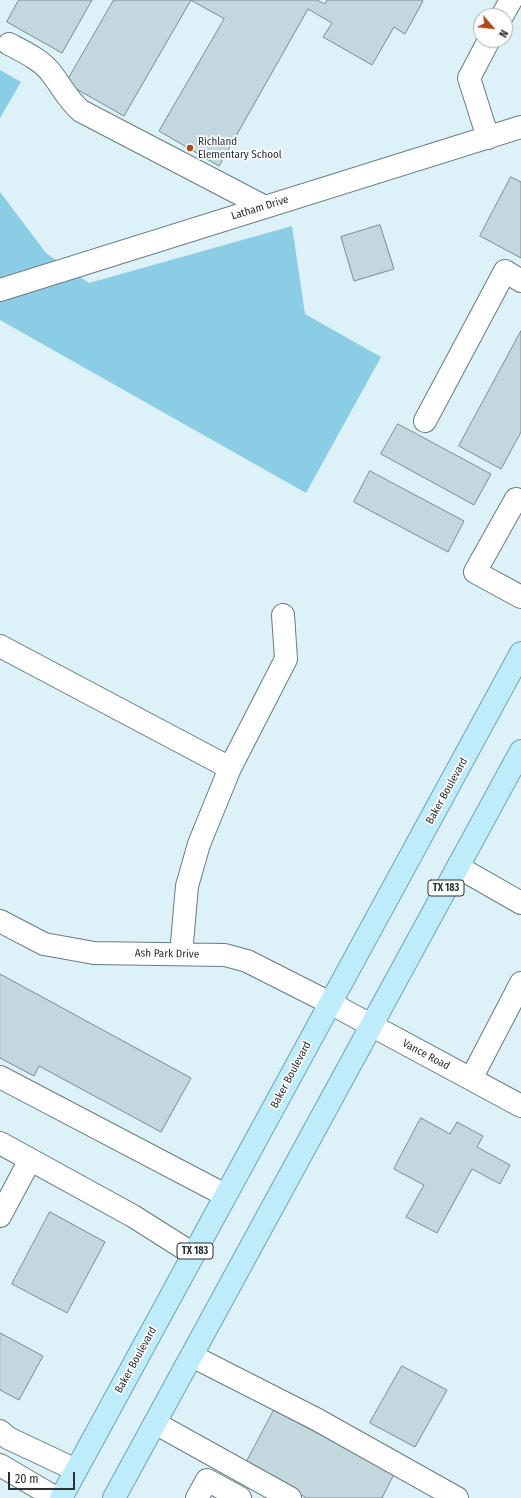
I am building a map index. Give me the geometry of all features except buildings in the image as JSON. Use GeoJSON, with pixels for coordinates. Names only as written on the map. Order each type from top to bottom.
{"type":"FeatureCollection","features":[{"type":"Feature","properties":{"kind":"main road","name":"Baker Boulevard"},"geometry":{"type":"LineString","coordinates":[[61,1498],[521,653]]}},
{"type":"Feature","properties":{"kind":"main road","name":"TX 183"},"geometry":{"type":"LineString","coordinates":[[114,1498],[371,1025],[519,758]]}},
{"type":"Feature","properties":{"kind":"street"},"geometry":{"type":"LineString","coordinates":[[8,44],[40,62],[52,73],[70,102],[81,111],[263,206]]}},
{"type":"Feature","properties":{"kind":"street"},"geometry":{"type":"LineString","coordinates":[[485,48],[469,78],[488,138]]}},
{"type":"Feature","properties":{"kind":"street","name":"Latham Drive"},"geometry":{"type":"LineString","coordinates":[[0,290],[263,206],[521,127]]}},
{"type":"Feature","properties":{"kind":"street"},"geometry":{"type":"LineString","coordinates":[[424,420],[505,271],[521,281]]}},
{"type":"Feature","properties":{"kind":"street"},"geometry":{"type":"LineString","coordinates":[[516,499],[475,572],[521,598]]}},
{"type":"Feature","properties":{"kind":"street"},"geometry":{"type":"LineString","coordinates":[[181,954],[187,886],[199,844],[230,768],[286,659],[283,615]]}},
{"type":"Feature","properties":{"kind":"street"},"geometry":{"type":"LineString","coordinates":[[0,646],[230,768]]}},
{"type":"Feature","properties":{"kind":"street"},"geometry":{"type":"LineString","coordinates":[[458,867],[521,903]]}},
{"type":"Feature","properties":{"kind":"street","name":"Ash Park Drive"},"geometry":{"type":"LineString","coordinates":[[0,921],[44,944],[72,950],[94,953],[225,955],[247,961],[330,1003]]}},
{"type":"Feature","properties":{"kind":"street"},"geometry":{"type":"LineString","coordinates":[[471,1079],[521,983]]}},
{"type":"Feature","properties":{"kind":"street","name":"Vance Road"},"geometry":{"type":"LineString","coordinates":[[330,1003],[521,1106]]}},
{"type":"Feature","properties":{"kind":"street"},"geometry":{"type":"LineString","coordinates":[[0,1077],[226,1196]]}},
{"type":"Feature","properties":{"kind":"street"},"geometry":{"type":"LineString","coordinates":[[0,1143],[133,1216],[193,1254]]}},
{"type":"Feature","properties":{"kind":"street"},"geometry":{"type":"LineString","coordinates":[[0,1216],[30,1160]]}},
{"type":"Feature","properties":{"kind":"street"},"geometry":{"type":"LineString","coordinates":[[192,1356],[316,1419],[457,1498]]}},
{"type":"Feature","properties":{"kind":"street"},"geometry":{"type":"LineString","coordinates":[[155,1423],[290,1498]]}},
{"type":"Feature","properties":{"kind":"street"},"geometry":{"type":"LineString","coordinates":[[0,1431],[8,1438],[76,1470]]}},
{"type":"Feature","properties":{"kind":"street"},"geometry":{"type":"LineString","coordinates":[[0,1465],[56,1498]]}},
{"type":"Feature","properties":{"kind":"street"},"geometry":{"type":"LineString","coordinates":[[197,1498],[207,1480],[240,1498]]}},
{"type":"Feature","properties":{"kind":"shaded area"},"geometry":{"type":"Polygon","coordinates":[[[0,70],[21,82],[0,118],[0,70]]]}},
{"type":"Feature","properties":{"kind":"shaded area"},"geometry":{"type":"Polygon","coordinates":[[[0,192],[46,253],[89,283],[292,226],[305,314],[381,357],[306,493],[0,320],[0,192]]]}},
{"type":"Feature","properties":{"kind":"place","name":"Richland Elementary School"},"geometry":{"type":"Point","coordinates":[190,148]}}]}
